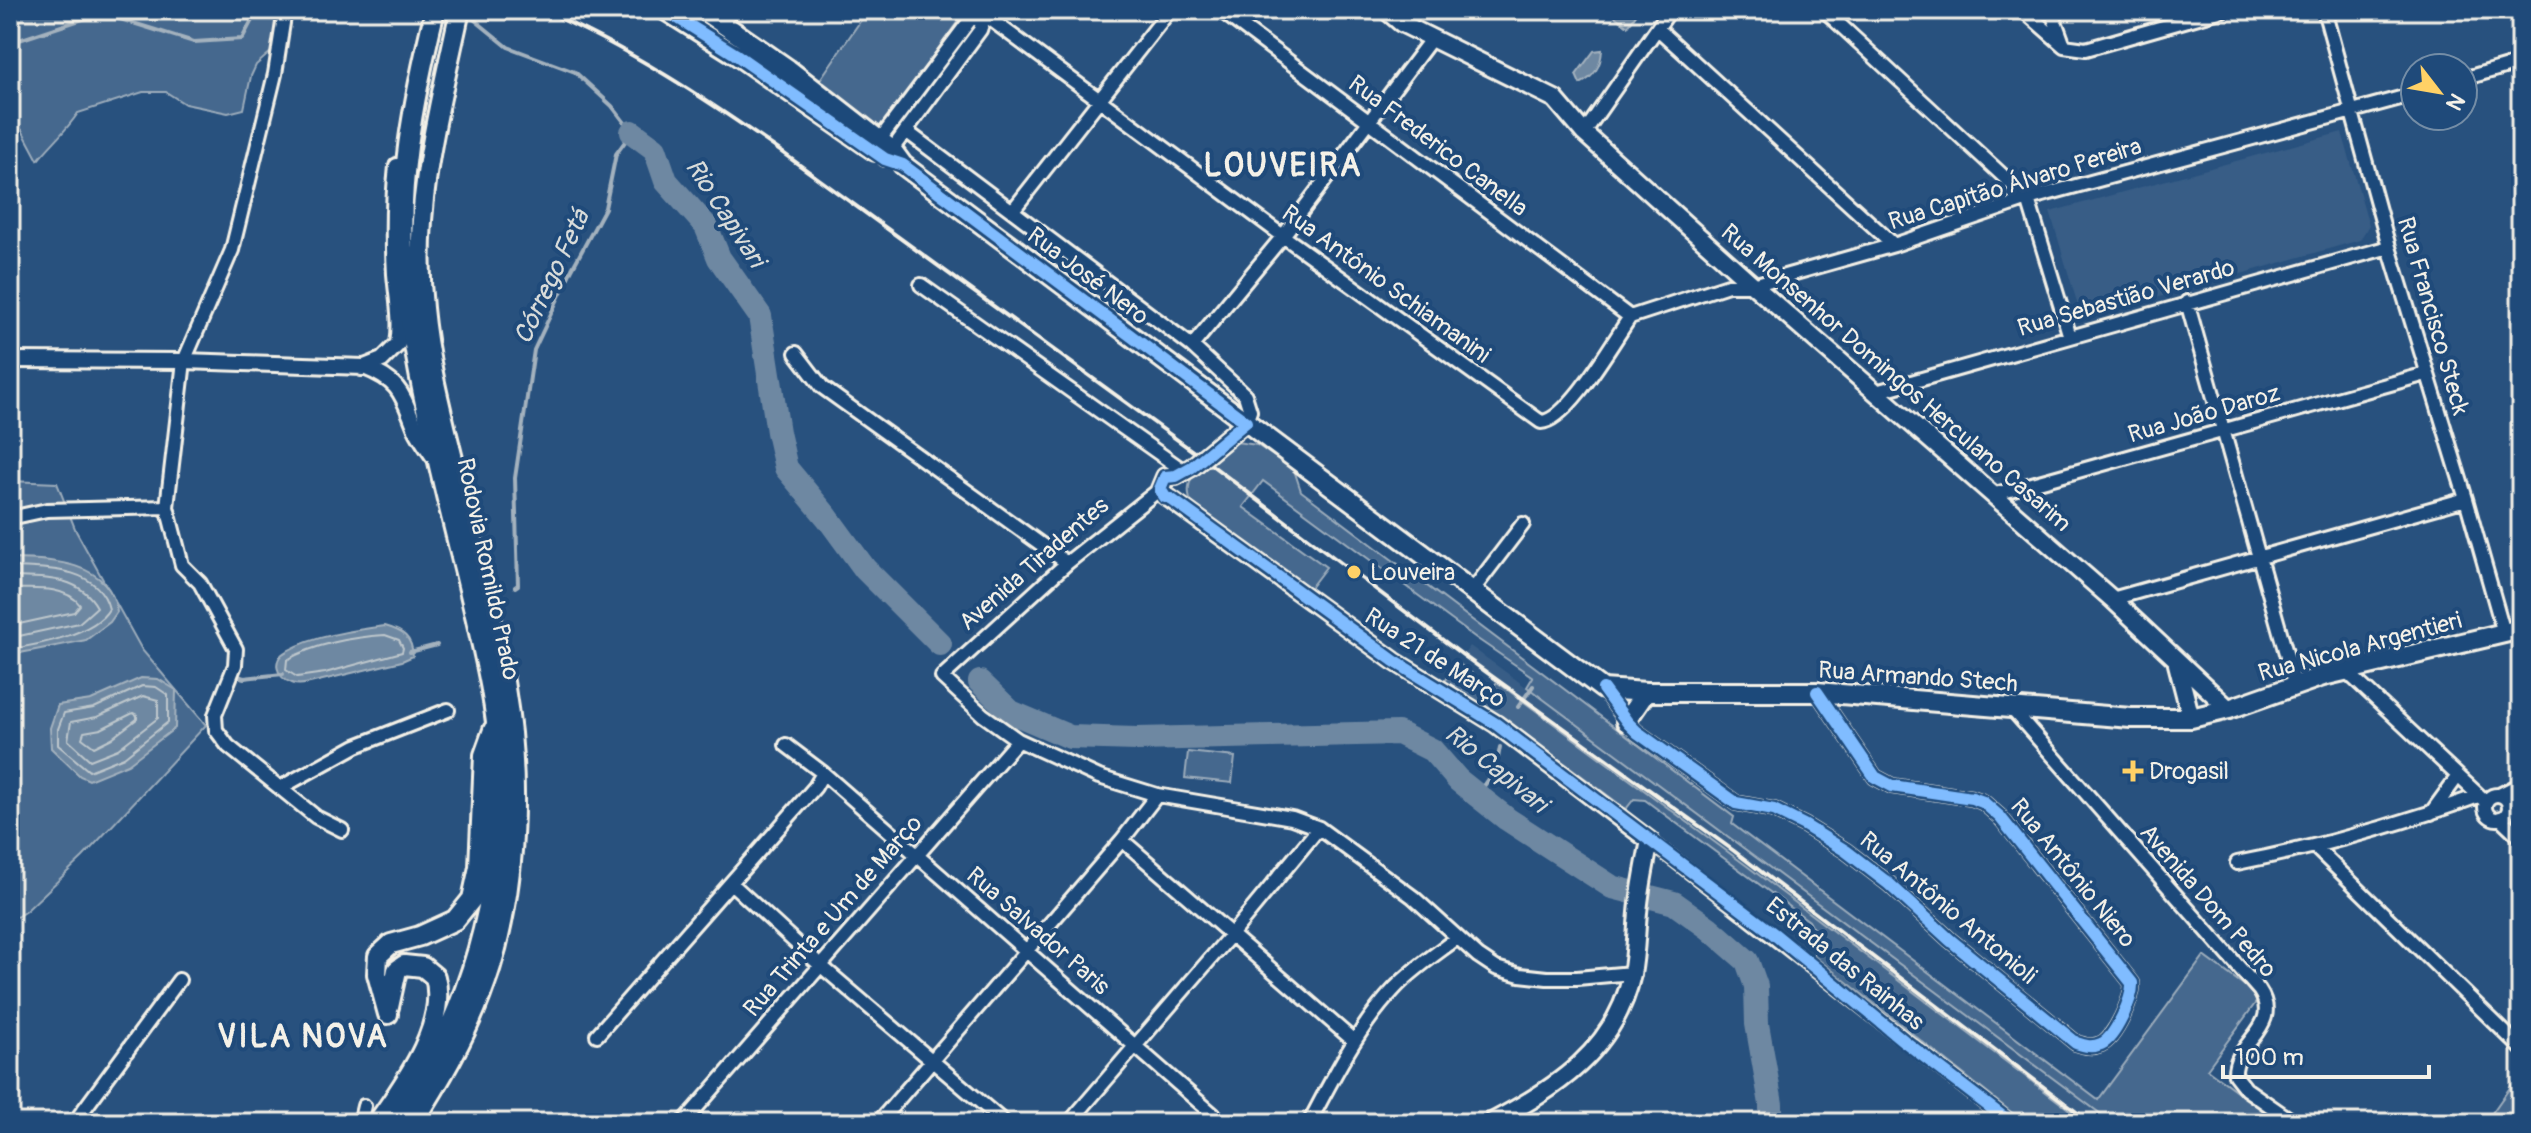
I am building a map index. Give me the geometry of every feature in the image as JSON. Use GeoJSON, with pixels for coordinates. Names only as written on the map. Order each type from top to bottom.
{"type":"FeatureCollection","features":[{"type":"Feature","properties":{"kind":"main road","name":"Rodovia Romildo Prado"},"geometry":{"type":"LineString","coordinates":[[395,1123],[446,1037],[476,960],[489,907],[497,851],[499,759],[484,653],[414,348],[404,275],[402,214],[422,63],[435,10]]}},
{"type":"Feature","properties":{"kind":"main road","name":"Rodovia Romildo Prado"},"geometry":{"type":"LineString","coordinates":[[413,1123],[438,1084],[481,994],[497,943],[511,849],[513,782],[506,698],[422,308],[420,246],[423,201],[460,10]]}},
{"type":"Feature","properties":{"kind":"main road"},"geometry":{"type":"LineString","coordinates":[[665,10],[886,153]]}},
{"type":"Feature","properties":{"kind":"main road"},"geometry":{"type":"LineString","coordinates":[[703,10],[788,69],[886,153]]}},
{"type":"Feature","properties":{"kind":"main road","name":"Rua Monsenhor Domingos Herculano Casarim"},"geometry":{"type":"LineString","coordinates":[[1386,10],[1401,23],[1555,99],[1584,133],[2112,599],[2229,709]]}},
{"type":"Feature","properties":{"kind":"main road","name":"Rua José Nero"},"geometry":{"type":"LineString","coordinates":[[886,153],[1603,689]]}},
{"type":"Feature","properties":{"kind":"main road","name":"Avenida Tiradentes"},"geometry":{"type":"LineString","coordinates":[[1178,483],[1246,422]]}},
{"type":"Feature","properties":{"kind":"main road","name":"Rua 21 de Março"},"geometry":{"type":"LineString","coordinates":[[1178,483],[1194,516],[1394,661],[1496,724],[1650,841]]}},
{"type":"Feature","properties":{"kind":"main road","name":"Rua Nicola Argentieri"},"geometry":{"type":"LineString","coordinates":[[2229,709],[2345,670],[2512,631]]}},
{"type":"Feature","properties":{"kind":"main road","name":"Rua Monsenhor Domingos Herculano Casarim"},"geometry":{"type":"LineString","coordinates":[[2175,659],[2185,686],[2191,718]]}},
{"type":"Feature","properties":{"kind":"main road","name":"Rua Armando Stech"},"geometry":{"type":"LineString","coordinates":[[1603,689],[1817,692],[2131,718],[2191,718],[2229,709]]}},
{"type":"Feature","properties":{"kind":"main road"},"geometry":{"type":"LineString","coordinates":[[1626,721],[1646,692]]}},
{"type":"Feature","properties":{"kind":"main road"},"geometry":{"type":"LineString","coordinates":[[377,1123],[415,1062],[434,1023],[438,1002],[435,977],[423,967],[404,965],[397,970],[388,1014],[377,974],[378,956],[391,944],[420,936],[455,920],[472,899],[480,853],[484,755],[495,723]]}},
{"type":"Feature","properties":{"kind":"main road"},"geometry":{"type":"LineString","coordinates":[[1490,1123],[1559,1082],[1593,1051],[1617,1018],[1632,973],[1643,874],[1650,841]]}},
{"type":"Feature","properties":{"kind":"street"},"geometry":{"type":"LineString","coordinates":[[1013,210],[1170,10]]}},
{"type":"Feature","properties":{"kind":"street","name":"Rua Frederico Canella"},"geometry":{"type":"LineString","coordinates":[[1220,10],[1630,317]]}},
{"type":"Feature","properties":{"kind":"street"},"geometry":{"type":"LineString","coordinates":[[1584,133],[1670,10]]}},
{"type":"Feature","properties":{"kind":"street"},"geometry":{"type":"LineString","coordinates":[[1824,10],[2028,199],[2070,337]]}},
{"type":"Feature","properties":{"kind":"street"},"geometry":{"type":"LineString","coordinates":[[2025,12],[2042,10]]}},
{"type":"Feature","properties":{"kind":"street"},"geometry":{"type":"LineString","coordinates":[[2051,10],[2064,46]]}},
{"type":"Feature","properties":{"kind":"street"},"geometry":{"type":"LineString","coordinates":[[2025,12],[2064,46],[2086,49],[2223,10]]}},
{"type":"Feature","properties":{"kind":"street","name":"Rua Francisco Steck"},"geometry":{"type":"LineString","coordinates":[[2324,10],[2426,374],[2512,631]]}},
{"type":"Feature","properties":{"kind":"street"},"geometry":{"type":"LineString","coordinates":[[886,153],[970,20],[984,13]]}},
{"type":"Feature","properties":{"kind":"street"},"geometry":{"type":"LineString","coordinates":[[886,153],[906,131],[980,30],[984,13]]}},
{"type":"Feature","properties":{"kind":"street","name":"Rua Antônio Schiamanini"},"geometry":{"type":"LineString","coordinates":[[984,13],[1283,236],[1541,422],[1554,418],[1571,400],[1630,317]]}},
{"type":"Feature","properties":{"kind":"street"},"geometry":{"type":"LineString","coordinates":[[285,16],[258,147],[232,250],[184,361],[167,507],[182,565],[200,583],[236,649],[235,665],[215,715],[216,730],[228,746],[316,817],[342,830]]}},
{"type":"Feature","properties":{"kind":"street"},"geometry":{"type":"LineString","coordinates":[[1658,29],[1894,245]]}},
{"type":"Feature","properties":{"kind":"street"},"geometry":{"type":"LineString","coordinates":[[1192,346],[1283,236],[1432,38]]}},
{"type":"Feature","properties":{"kind":"street"},"geometry":{"type":"LineString","coordinates":[[2479,74],[2521,62]]}},
{"type":"Feature","properties":{"kind":"street"},"geometry":{"type":"LineString","coordinates":[[361,368],[382,360],[398,344],[400,317],[395,276],[395,189],[404,130],[422,63]]}},
{"type":"Feature","properties":{"kind":"street","name":"Rua Capitão Álvaro Pereira"},"geometry":{"type":"LineString","coordinates":[[1630,317],[1728,285],[1753,285],[1894,245],[2028,199],[2399,99]]}},
{"type":"Feature","properties":{"kind":"street"},"geometry":{"type":"LineString","coordinates":[[906,131],[1192,346],[1245,395],[1250,411],[1246,422]]}},
{"type":"Feature","properties":{"kind":"street","name":"Rua Sebastião Verardo"},"geometry":{"type":"LineString","coordinates":[[1876,392],[2389,247]]}},
{"type":"Feature","properties":{"kind":"street"},"geometry":{"type":"LineString","coordinates":[[921,285],[1178,483]]}},
{"type":"Feature","properties":{"kind":"street"},"geometry":{"type":"LineString","coordinates":[[2187,302],[2295,685]]}},
{"type":"Feature","properties":{"kind":"street"},"geometry":{"type":"LineString","coordinates":[[796,353],[822,387],[1067,563]]}},
{"type":"Feature","properties":{"kind":"street"},"geometry":{"type":"LineString","coordinates":[[10,360],[184,361],[361,368],[382,375],[403,395],[417,431],[442,471]]}},
{"type":"Feature","properties":{"kind":"street","name":"Rua João Daroz"},"geometry":{"type":"LineString","coordinates":[[1992,495],[2426,374]]}},
{"type":"Feature","properties":{"kind":"street","name":"Avenida Tiradentes"},"geometry":{"type":"LineString","coordinates":[[1018,740],[983,715],[942,677],[1067,563],[1178,483]]}},
{"type":"Feature","properties":{"kind":"street"},"geometry":{"type":"LineString","coordinates":[[2112,599],[2466,499]]}},
{"type":"Feature","properties":{"kind":"street"},"geometry":{"type":"LineString","coordinates":[[10,518],[47,510],[167,507]]}},
{"type":"Feature","properties":{"kind":"street"},"geometry":{"type":"LineString","coordinates":[[1472,591],[1523,524]]}},
{"type":"Feature","properties":{"kind":"street"},"geometry":{"type":"LineString","coordinates":[[2345,670],[2482,799],[2490,816],[2500,818],[2521,838]]}},
{"type":"Feature","properties":{"kind":"street","name":"Rua Antônio Antonioli"},"geometry":{"type":"LineString","coordinates":[[1603,689],[1626,721],[1725,797],[1745,806],[1765,807],[1787,816],[1846,851],[2076,1043],[2094,1046],[2110,1038]]}},
{"type":"Feature","properties":{"kind":"street","name":"Rua Antônio Niero"},"geometry":{"type":"LineString","coordinates":[[1817,692],[1875,777],[1892,786],[1972,798],[1983,802],[2000,817],[2129,978],[2131,998],[2110,1038]]}},
{"type":"Feature","properties":{"kind":"street","name":"Avenida Dom Pedro"},"geometry":{"type":"LineString","coordinates":[[2011,708],[2259,990],[2267,1006],[2264,1021],[2237,1062],[2235,1075],[2246,1089],[2295,1123]]}},
{"type":"Feature","properties":{"kind":"street"},"geometry":{"type":"LineString","coordinates":[[280,788],[356,746],[448,710]]}},
{"type":"Feature","properties":{"kind":"street"},"geometry":{"type":"LineString","coordinates":[[1018,740],[1099,777],[1157,795],[1292,818],[1319,828],[1422,904],[1457,938],[1496,968],[1520,975],[1577,978],[1632,973]]}},
{"type":"Feature","properties":{"kind":"street","name":"Rua Trinta e Um de Março"},"geometry":{"type":"LineString","coordinates":[[683,1123],[1018,740]]}},
{"type":"Feature","properties":{"kind":"street","name":"Rua Salvador Paris"},"geometry":{"type":"LineString","coordinates":[[786,745],[823,773],[1223,1123]]}},
{"type":"Feature","properties":{"kind":"street"},"geometry":{"type":"LineString","coordinates":[[597,1035],[815,787],[823,773]]}},
{"type":"Feature","properties":{"kind":"street"},"geometry":{"type":"LineString","coordinates":[[2431,813],[2458,776]]}},
{"type":"Feature","properties":{"kind":"street"},"geometry":{"type":"LineString","coordinates":[[2237,863],[2315,847],[2499,795],[2521,784]]}},
{"type":"Feature","properties":{"kind":"street"},"geometry":{"type":"LineString","coordinates":[[878,1123],[1122,840],[1157,795]]}},
{"type":"Feature","properties":{"kind":"street"},"geometry":{"type":"LineString","coordinates":[[2499,795],[2504,797],[2509,807]]}},
{"type":"Feature","properties":{"kind":"street"},"geometry":{"type":"LineString","coordinates":[[2500,818],[2521,795]]}},
{"type":"Feature","properties":{"kind":"street"},"geometry":{"type":"LineString","coordinates":[[1069,1123],[1138,1046],[1319,828]]}},
{"type":"Feature","properties":{"kind":"street"},"geometry":{"type":"LineString","coordinates":[[1122,840],[1354,1041]]}},
{"type":"Feature","properties":{"kind":"street","name":"Estrada das Rainhas"},"geometry":{"type":"LineString","coordinates":[[1650,841],[1774,934],[1904,1041],[2011,1123]]}},
{"type":"Feature","properties":{"kind":"street"},"geometry":{"type":"LineString","coordinates":[[2315,847],[2521,1048]]}},
{"type":"Feature","properties":{"kind":"street"},"geometry":{"type":"LineString","coordinates":[[731,883],[820,965],[1005,1123]]}},
{"type":"Feature","properties":{"kind":"street"},"geometry":{"type":"LineString","coordinates":[[1309,1123],[1354,1041],[1396,987],[1457,938]]}},
{"type":"Feature","properties":{"kind":"street"},"geometry":{"type":"LineString","coordinates":[[74,1123],[179,980]]}},
{"type":"Feature","properties":{"kind":"street"},"geometry":{"type":"LineString","coordinates":[[360,1123],[364,1106]]}},
{"type":"Feature","properties":{"kind":"shaded area"},"geometry":{"type":"Polygon","coordinates":[[[10,10],[283,10],[283,15],[272,51],[256,65],[251,76],[244,109],[228,113],[185,104],[166,92],[143,92],[78,113],[38,160],[22,130],[10,123],[10,10]]]}},
{"type":"Feature","properties":{"kind":"shaded area"},"geometry":{"type":"Polygon","coordinates":[[[868,10],[959,10],[961,17],[878,132],[819,81],[868,10]]]}},
{"type":"Feature","properties":{"kind":"shaded area"},"geometry":{"type":"Polygon","coordinates":[[[2342,132],[2369,225],[2360,240],[2082,319],[2050,212],[2342,132]]]}},
{"type":"Feature","properties":{"kind":"shaded area"},"geometry":{"type":"Polygon","coordinates":[[[1229,444],[1257,445],[1294,470],[1301,491],[1734,817],[1732,824],[2098,1100],[2204,956],[2260,997],[2207,1069],[2280,1123],[2113,1123],[1527,687],[1533,677],[1263,481],[1243,507],[1326,567],[1306,593],[1194,509],[1189,488],[1196,471],[1229,444]]]}},
{"type":"Feature","properties":{"kind":"shaded area"},"geometry":{"type":"Polygon","coordinates":[[[10,481],[57,483],[76,531],[142,650],[206,725],[83,857],[26,911],[10,921],[10,481]]]}},
{"type":"Feature","properties":{"kind":"shaded area"},"geometry":{"type":"Polygon","coordinates":[[[1470,646],[2113,1123],[2087,1123],[1747,866],[1462,657],[1470,646]]]}},
{"type":"Feature","properties":{"kind":"shaded area"},"geometry":{"type":"Polygon","coordinates":[[[1458,663],[1492,688],[1497,682],[2087,1123],[2025,1123],[1814,956],[1814,930],[1809,921],[1645,800],[1634,799],[1626,809],[1566,764],[1443,684],[1458,663]]]}},
{"type":"Feature","properties":{"kind":"shaded area"},"geometry":{"type":"Polygon","coordinates":[[[1188,752],[1235,757],[1232,783],[1185,778],[1188,752]]]}},
{"type":"Feature","properties":{"kind":"shaded area"},"geometry":{"type":"Polygon","coordinates":[[[2514,1082],[2521,1087],[2521,1123],[2506,1123],[2492,1113],[2514,1082]]]}},
{"type":"Feature","properties":{"kind":"water"},"geometry":{"type":"Polygon","coordinates":[[[1606,10],[1639,10],[1628,26],[1606,10]]]}},
{"type":"Feature","properties":{"kind":"water"},"geometry":{"type":"Polygon","coordinates":[[[1602,50],[1596,70],[1580,84],[1576,75],[1594,51],[1602,50]]]}},
{"type":"Feature","properties":{"kind":"water"},"geometry":{"type":"Polygon","coordinates":[[[10,559],[59,562],[91,573],[103,582],[112,595],[117,612],[110,622],[86,640],[10,655],[10,559]]]}},
{"type":"Feature","properties":{"kind":"water"},"geometry":{"type":"Polygon","coordinates":[[[385,626],[405,636],[411,644],[413,656],[303,684],[287,681],[279,673],[277,663],[282,654],[297,646],[334,634],[385,626]]]}},
{"type":"Feature","properties":{"kind":"water"},"geometry":{"type":"Polygon","coordinates":[[[141,678],[158,679],[176,690],[175,728],[128,764],[89,780],[80,776],[51,748],[50,728],[58,705],[91,700],[141,678]]]}},
{"type":"Feature","properties":{"kind":"waterway","name":"Rio Capivari"},"geometry":{"type":"LineString","coordinates":[[10,43],[101,13],[194,42],[242,39],[252,20],[262,10]]}},
{"type":"Feature","properties":{"kind":"waterway","name":"Rio Capivari"},"geometry":{"type":"LineString","coordinates":[[294,10],[321,10]]}},
{"type":"Feature","properties":{"kind":"waterway","name":"Córrego Fetá"},"geometry":{"type":"LineString","coordinates":[[465,12],[508,47],[575,72],[612,106],[632,132],[616,154],[605,208],[534,350],[515,478],[518,585],[515,587]]}},
{"type":"Feature","properties":{"kind":"waterway","name":"Rio Capivari"},"geometry":{"type":"LineString","coordinates":[[632,132],[655,149],[666,181],[706,226],[719,258],[760,316],[786,468],[865,569],[940,644]]}},
{"type":"Feature","properties":{"kind":"waterway","name":"Córrego Fetá"},"geometry":{"type":"LineString","coordinates":[[410,652],[437,645]]}},
{"type":"Feature","properties":{"kind":"waterway","name":"Córrego Fetá"},"geometry":{"type":"LineString","coordinates":[[235,675],[244,678],[283,674]]}},
{"type":"Feature","properties":{"kind":"waterway","name":"Rio Capivari"},"geometry":{"type":"LineString","coordinates":[[980,682],[1011,712],[1070,737],[1137,739],[1398,733],[1432,750],[1458,780],[1507,819],[1612,887],[1674,903],[1747,961],[1756,986],[1757,1024],[1771,1104],[1771,1123]]}},
{"type":"Feature","properties":{"kind":"waterway"},"geometry":{"type":"LineString","coordinates":[[1518,707],[1533,686]]}},
{"type":"Feature","properties":{"kind":"waterway"},"geometry":{"type":"LineString","coordinates":[[1477,796],[1496,769],[1500,747]]}},
{"type":"Feature","properties":{"kind":"railway"},"geometry":{"type":"LineString","coordinates":[[541,10],[605,40],[666,75],[783,153],[1201,457],[1464,656],[1734,851],[2091,1123]]}},
{"type":"Feature","properties":{"kind":"cycle path"},"geometry":{"type":"LineString","coordinates":[[665,10],[735,54],[885,159],[903,165],[1246,422],[1192,467],[1176,476],[1165,477],[1160,489],[1165,497]]}},
{"type":"Feature","properties":{"kind":"cycle path"},"geometry":{"type":"LineString","coordinates":[[1171,499],[1394,661],[1496,724],[1774,934],[1904,1041],[2011,1123]]}},
{"type":"Feature","properties":{"kind":"cycle path"},"geometry":{"type":"LineString","coordinates":[[1603,689],[1637,732],[1736,803],[1774,810],[1846,851],[2076,1043],[2092,1046],[2106,1040],[2122,1017],[2132,983],[2000,817],[1983,802],[1972,798],[1892,786],[1875,777],[1817,692]]}},
{"type":"Feature","properties":{"kind":"place","name":"Louveira"},"geometry":{"type":"Point","coordinates":[1354,572]}},
{"type":"Feature","properties":{"kind":"place","name":"Drogasil"},"geometry":{"type":"Point","coordinates":[2133,771]}},
{"type":"Feature","properties":{"kind":"district","name":"LOUVEIRA"},"geometry":{"type":"Point","coordinates":[1283,166]}},
{"type":"Feature","properties":{"kind":"district","name":"VILA NOVA"},"geometry":{"type":"Point","coordinates":[303,1037]}}]}
